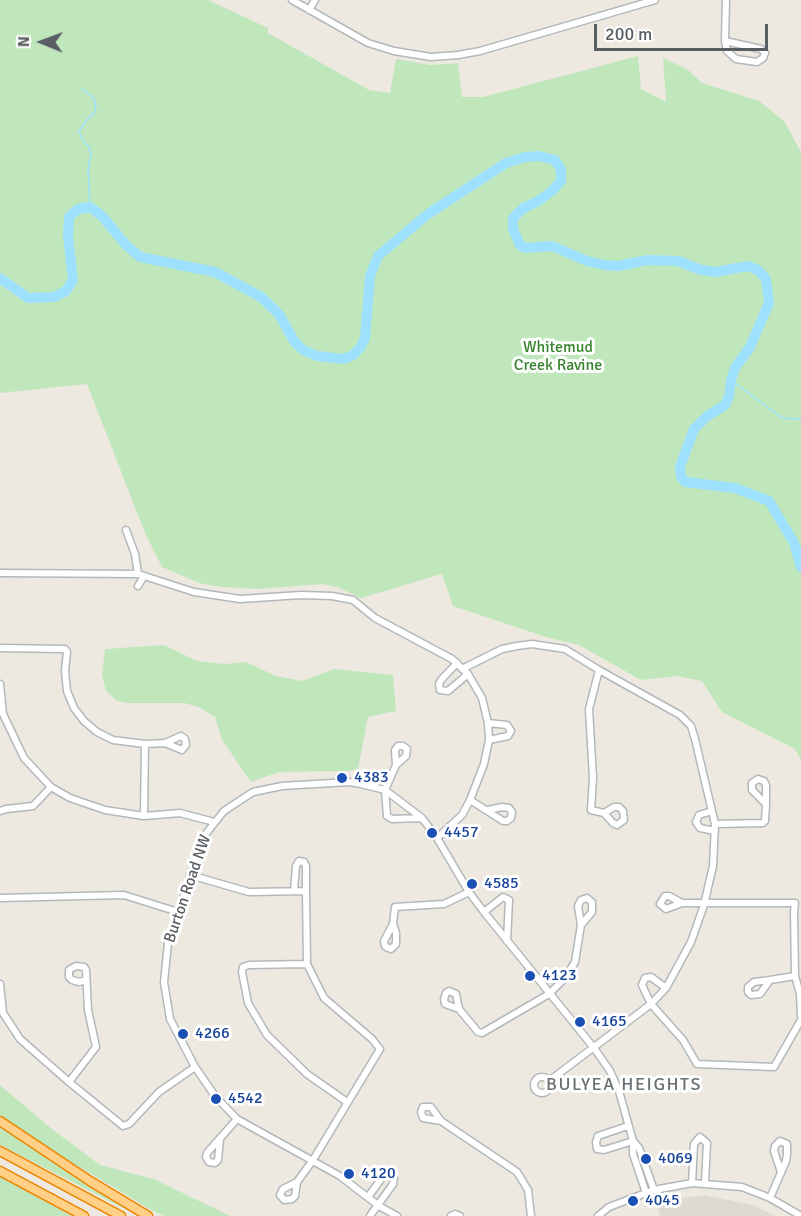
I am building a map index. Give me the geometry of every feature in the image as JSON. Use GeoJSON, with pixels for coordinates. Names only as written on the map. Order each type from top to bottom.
{"type":"FeatureCollection","features":[{"type":"Feature","properties":{"kind":"highway"},"geometry":{"type":"LineString","coordinates":[[0,1120],[81,1175],[148,1216]]}},
{"type":"Feature","properties":{"kind":"highway"},"geometry":{"type":"LineString","coordinates":[[0,1151],[121,1216]]}},
{"type":"Feature","properties":{"kind":"highway"},"geometry":{"type":"LineString","coordinates":[[0,1171],[84,1216]]}},
{"type":"Feature","properties":{"kind":"street"},"geometry":{"type":"LineString","coordinates":[[292,0],[377,46],[413,55],[440,57],[491,48],[641,2],[655,0]]}},
{"type":"Feature","properties":{"kind":"street"},"geometry":{"type":"LineString","coordinates":[[309,10],[315,0]]}},
{"type":"Feature","properties":{"kind":"street"},"geometry":{"type":"LineString","coordinates":[[725,41],[761,48],[765,53],[764,58],[757,62],[734,58],[727,51],[725,41],[726,0]]}},
{"type":"Feature","properties":{"kind":"street"},"geometry":{"type":"LineString","coordinates":[[126,530],[141,575],[138,586]]}},
{"type":"Feature","properties":{"kind":"street"},"geometry":{"type":"LineString","coordinates":[[0,573],[141,575],[194,592],[240,599],[301,595],[332,596],[353,600],[375,618],[422,641],[457,663],[465,671],[482,698],[488,723],[489,740],[484,764],[470,800],[462,814],[437,838]]}},
{"type":"Feature","properties":{"kind":"street"},"geometry":{"type":"LineString","coordinates":[[457,663],[441,680],[440,690],[448,691],[465,671],[502,649],[532,644],[565,649],[680,715],[691,726],[712,811],[715,828],[713,866],[704,905],[691,942],[666,988],[651,1004],[549,1081]]}},
{"type":"Feature","properties":{"kind":"street"},"geometry":{"type":"LineString","coordinates":[[0,648],[65,649],[68,691],[74,708],[84,721],[97,732],[113,740],[145,744],[165,743]]}},
{"type":"Feature","properties":{"kind":"street"},"geometry":{"type":"LineString","coordinates":[[599,670],[589,709],[593,778],[591,810],[604,813]]}},
{"type":"Feature","properties":{"kind":"street"},"geometry":{"type":"LineString","coordinates":[[0,684],[2,717],[24,758],[51,787],[70,798],[105,810],[144,816],[180,813],[214,822]]}},
{"type":"Feature","properties":{"kind":"street"},"geometry":{"type":"LineString","coordinates":[[488,723],[507,724],[511,731],[508,736],[489,740]]}},
{"type":"Feature","properties":{"kind":"street"},"geometry":{"type":"LineString","coordinates":[[144,816],[145,744]]}},
{"type":"Feature","properties":{"kind":"street"},"geometry":{"type":"LineString","coordinates":[[396,765],[385,790],[386,813],[389,818],[422,818]]}},
{"type":"Feature","properties":{"kind":"street","name":"Burton Road NW"},"geometry":{"type":"LineString","coordinates":[[398,1216],[379,1206],[340,1176],[237,1119],[215,1096],[195,1067],[170,1019],[164,982],[168,943],[190,874],[204,837],[214,822],[224,811],[253,792],[269,788],[349,782],[385,790],[422,818],[437,838],[469,892],[610,1071],[619,1091],[633,1141],[633,1154],[646,1193]]}},
{"type":"Feature","properties":{"kind":"street"},"geometry":{"type":"LineString","coordinates":[[2,808],[33,806],[51,787]]}},
{"type":"Feature","properties":{"kind":"street"},"geometry":{"type":"LineString","coordinates":[[470,800],[488,810]]}},
{"type":"Feature","properties":{"kind":"street"},"geometry":{"type":"LineString","coordinates":[[712,811],[699,815],[696,822],[700,828],[763,823],[766,804]]}},
{"type":"Feature","properties":{"kind":"street"},"geometry":{"type":"LineString","coordinates":[[294,891],[296,866],[299,861],[304,862],[306,866],[307,964],[324,998],[372,1039],[380,1049],[313,1160],[297,1182]]}},
{"type":"Feature","properties":{"kind":"street"},"geometry":{"type":"LineString","coordinates":[[190,874],[249,892],[306,891]]}},
{"type":"Feature","properties":{"kind":"street"},"geometry":{"type":"LineString","coordinates":[[393,924],[395,907],[444,904],[469,892]]}},
{"type":"Feature","properties":{"kind":"street"},"geometry":{"type":"LineString","coordinates":[[0,898],[124,895],[178,912]]}},
{"type":"Feature","properties":{"kind":"street"},"geometry":{"type":"LineString","coordinates":[[484,912],[503,897],[509,900],[507,941]]}},
{"type":"Feature","properties":{"kind":"street"},"geometry":{"type":"LineString","coordinates":[[666,988],[651,977],[645,978],[642,985],[651,1004],[683,1040],[697,1064],[774,1067],[801,1018],[800,994],[795,976],[795,903],[704,905],[682,903]]}},
{"type":"Feature","properties":{"kind":"street"},"geometry":{"type":"LineString","coordinates":[[459,1009],[478,1032],[482,1033],[549,994],[565,978],[575,962],[580,925]]}},
{"type":"Feature","properties":{"kind":"street"},"geometry":{"type":"LineString","coordinates":[[307,964],[243,967],[248,1003],[267,1035],[307,1074],[347,1102]]}},
{"type":"Feature","properties":{"kind":"street"},"geometry":{"type":"LineString","coordinates":[[770,980],[795,976]]}},
{"type":"Feature","properties":{"kind":"street"},"geometry":{"type":"LineString","coordinates":[[69,1082],[96,1047],[88,1010],[86,980]]}},
{"type":"Feature","properties":{"kind":"street"},"geometry":{"type":"LineString","coordinates":[[0,984],[3,1013],[20,1040],[125,1126],[159,1092],[195,1067]]}},
{"type":"Feature","properties":{"kind":"street"},"geometry":{"type":"LineString","coordinates":[[219,1140],[237,1119]]}},
{"type":"Feature","properties":{"kind":"street"},"geometry":{"type":"LineString","coordinates":[[441,1121],[517,1172],[528,1190],[531,1216]]}},
{"type":"Feature","properties":{"kind":"street"},"geometry":{"type":"LineString","coordinates":[[628,1126],[598,1136],[597,1149],[604,1150],[633,1141]]}},
{"type":"Feature","properties":{"kind":"street"},"geometry":{"type":"LineString","coordinates":[[692,1183],[694,1144],[700,1137],[707,1143],[705,1183]]}},
{"type":"Feature","properties":{"kind":"street","name":"Burton Road NW"},"geometry":{"type":"LineString","coordinates":[[633,1141],[639,1148],[654,1190]]}},
{"type":"Feature","properties":{"kind":"street"},"geometry":{"type":"LineString","coordinates":[[770,1198],[781,1172]]}},
{"type":"Feature","properties":{"kind":"street"},"geometry":{"type":"LineString","coordinates":[[368,1197],[384,1175],[394,1178],[393,1184],[370,1216]]}},
{"type":"Feature","properties":{"kind":"street"},"geometry":{"type":"LineString","coordinates":[[598,1216],[609,1207],[654,1190],[692,1183],[742,1187],[770,1198],[801,1216]]}},
{"type":"Feature","properties":{"kind":"street"},"geometry":{"type":"LineString","coordinates":[[451,1216],[455,1214],[460,1216]]}},
{"type":"Feature","properties":{"kind":"shaded area"},"geometry":{"type":"Polygon","coordinates":[[[704,1195],[754,1205],[775,1216],[660,1216],[657,1202],[704,1195]]]}},
{"type":"Feature","properties":{"kind":"green space","name":"Whitemud Creek Ravine"},"geometry":{"type":"Polygon","coordinates":[[[0,0],[208,0],[268,28],[268,33],[369,90],[390,93],[396,59],[430,65],[458,63],[462,97],[483,97],[638,56],[641,89],[666,102],[663,58],[687,69],[702,83],[759,101],[784,121],[801,152],[801,760],[795,749],[722,712],[702,681],[677,676],[641,680],[579,645],[546,637],[453,606],[442,574],[361,598],[337,587],[323,584],[258,589],[222,587],[199,583],[162,567],[145,533],[87,384],[0,393],[0,0]]]}},
{"type":"Feature","properties":{"kind":"green space"},"geometry":{"type":"Polygon","coordinates":[[[164,645],[197,661],[225,664],[246,662],[276,676],[302,681],[334,669],[393,675],[396,711],[368,717],[358,769],[279,772],[251,782],[222,740],[215,717],[199,707],[184,703],[117,701],[106,691],[102,675],[105,649],[164,645]]]}},
{"type":"Feature","properties":{"kind":"green space"},"geometry":{"type":"Polygon","coordinates":[[[0,1085],[52,1129],[100,1165],[154,1179],[230,1216],[164,1216],[153,1211],[53,1151],[0,1115],[0,1085]]]}},
{"type":"Feature","properties":{"kind":"green space"},"geometry":{"type":"Polygon","coordinates":[[[0,1125],[128,1208],[127,1210],[0,1145],[0,1125]]]}},
{"type":"Feature","properties":{"kind":"green space"},"geometry":{"type":"Polygon","coordinates":[[[0,1177],[67,1213],[71,1216],[0,1216],[0,1177]]]}},
{"type":"Feature","properties":{"kind":"waterway"},"geometry":{"type":"LineString","coordinates":[[82,89],[94,98],[96,106],[94,113],[79,131],[91,154],[88,169],[90,207]]}},
{"type":"Feature","properties":{"kind":"waterway"},"geometry":{"type":"LineString","coordinates":[[0,278],[28,298],[54,297],[66,291],[73,280],[68,235],[69,217],[78,209],[90,207],[102,216],[126,245],[140,257],[215,272],[261,297],[279,314],[294,341],[303,350],[317,356],[344,359],[353,355],[365,338],[370,276],[378,256],[428,214],[506,163],[525,157],[539,156],[555,160],[561,170],[561,181],[552,191],[522,209],[513,218],[513,229],[520,245],[525,248],[552,246],[587,261],[604,265],[618,266],[647,260],[678,261],[701,270],[715,272],[748,266],[758,270],[766,279],[769,303],[750,347],[735,368],[725,405],[706,417],[694,429],[680,467],[681,477],[685,482],[735,488],[769,501],[794,543],[801,567]]}},
{"type":"Feature","properties":{"kind":"waterway"},"geometry":{"type":"LineString","coordinates":[[731,380],[782,418],[801,419]]}},
{"type":"Feature","properties":{"kind":"place","name":"4383"},"geometry":{"type":"Point","coordinates":[342,778]}},
{"type":"Feature","properties":{"kind":"place","name":"4457"},"geometry":{"type":"Point","coordinates":[432,833]}},
{"type":"Feature","properties":{"kind":"place","name":"4585"},"geometry":{"type":"Point","coordinates":[472,884]}},
{"type":"Feature","properties":{"kind":"place","name":"4123"},"geometry":{"type":"Point","coordinates":[530,976]}},
{"type":"Feature","properties":{"kind":"place","name":"4165"},"geometry":{"type":"Point","coordinates":[580,1022]}},
{"type":"Feature","properties":{"kind":"place","name":"4266"},"geometry":{"type":"Point","coordinates":[183,1034]}},
{"type":"Feature","properties":{"kind":"place","name":"4542"},"geometry":{"type":"Point","coordinates":[216,1099]}},
{"type":"Feature","properties":{"kind":"place","name":"4069"},"geometry":{"type":"Point","coordinates":[646,1159]}},
{"type":"Feature","properties":{"kind":"place","name":"4120"},"geometry":{"type":"Point","coordinates":[349,1174]}},
{"type":"Feature","properties":{"kind":"place","name":"4045"},"geometry":{"type":"Point","coordinates":[633,1201]}},
{"type":"Feature","properties":{"kind":"district","name":"BULYEA HEIGHTS"},"geometry":{"type":"Point","coordinates":[624,1085]}}]}
